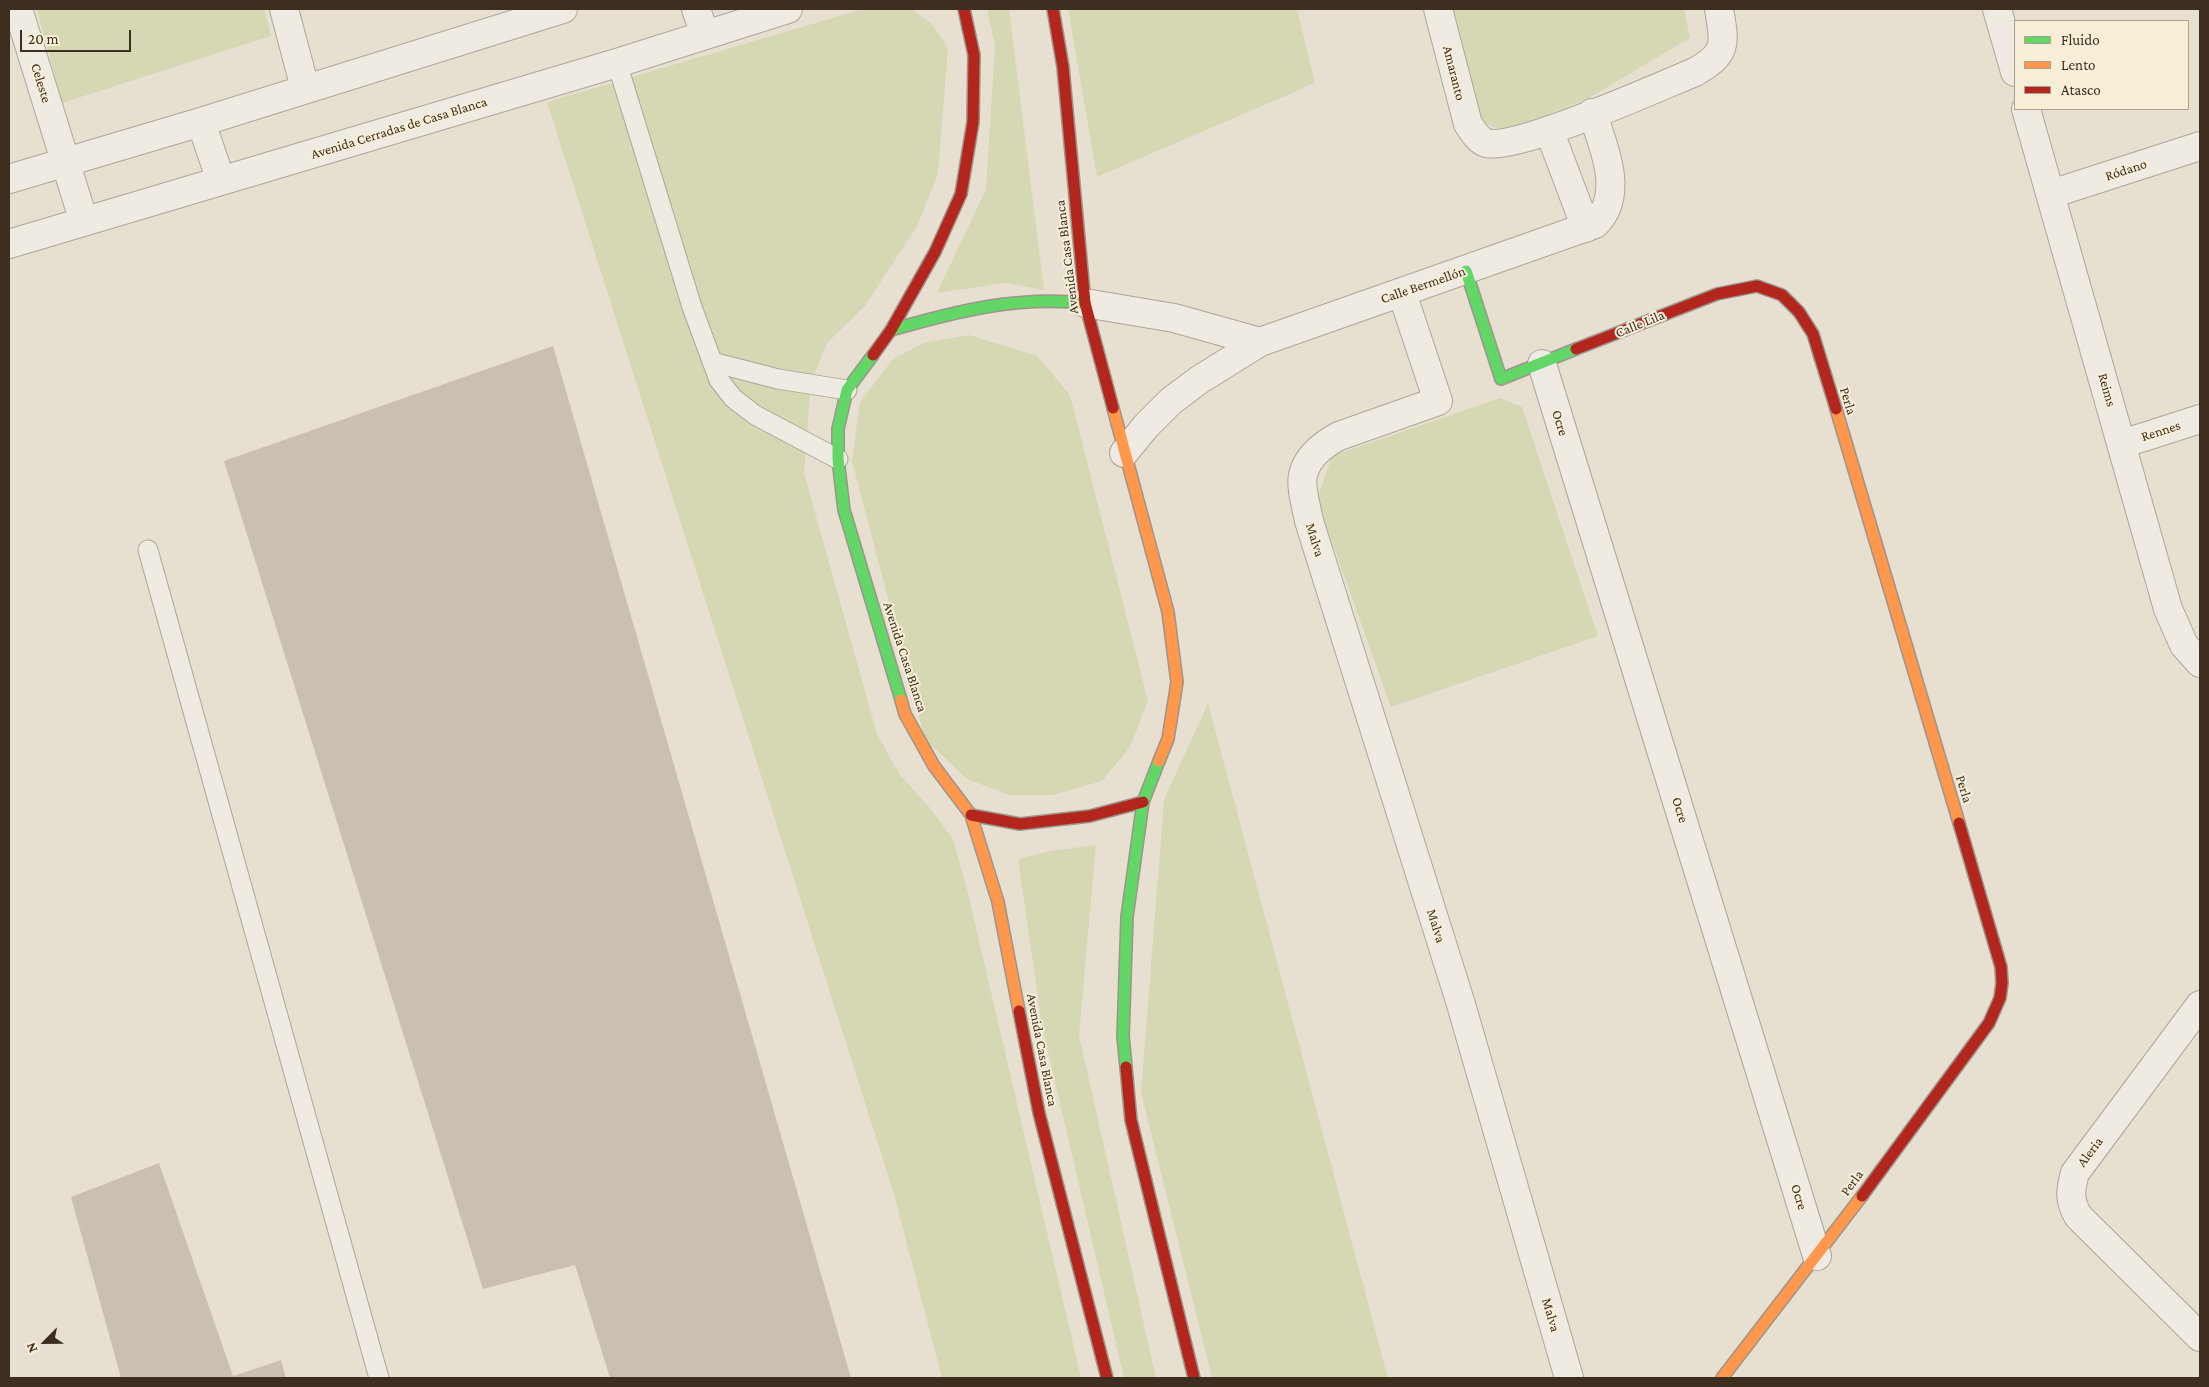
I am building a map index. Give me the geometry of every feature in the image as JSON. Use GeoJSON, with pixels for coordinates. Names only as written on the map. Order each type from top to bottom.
{"type":"FeatureCollection","features":[{"type":"Feature","properties":{"kind":"street","name":"Celeste"},"geometry":{"type":"LineString","coordinates":[[18,9],[84,222]]}},
{"type":"Feature","properties":{"kind":"street"},"geometry":{"type":"LineString","coordinates":[[284,9],[305,88]]}},
{"type":"Feature","properties":{"kind":"street"},"geometry":{"type":"LineString","coordinates":[[9,179],[201,122],[563,9]]}},
{"type":"Feature","properties":{"kind":"street"},"geometry":{"type":"LineString","coordinates":[[696,9],[705,35]]}},
{"type":"Feature","properties":{"kind":"street","name":"Avenida Cerradas de Casa Blanca"},"geometry":{"type":"LineString","coordinates":[[9,244],[788,9]]}},
{"type":"Feature","properties":{"kind":"street","name":"Avenida Casa Blanca"},"geometry":{"type":"LineString","coordinates":[[1053,9],[1063,67],[1085,303],[1168,612],[1177,682],[1168,740],[1143,802],[1127,917],[1123,1036],[1131,1120],[1194,1378]]}},
{"type":"Feature","properties":{"kind":"street","name":"Amaranto"},"geometry":{"type":"LineString","coordinates":[[1438,9],[1463,109],[1468,124],[1476,136],[1485,143],[1497,143],[1514,141],[1549,130]]}},
{"type":"Feature","properties":{"kind":"street"},"geometry":{"type":"LineString","coordinates":[[1586,228],[1549,130],[1695,72],[1711,63],[1722,49],[1719,9]]}},
{"type":"Feature","properties":{"kind":"street"},"geometry":{"type":"LineString","coordinates":[[1997,9],[2014,68]]}},
{"type":"Feature","properties":{"kind":"street","name":"Avenida Casa Blanca"},"geometry":{"type":"LineString","coordinates":[[963,10],[974,55],[973,122],[961,194],[935,252],[892,330],[847,390],[838,429],[838,459],[844,510],[905,714],[934,766],[970,815],[998,902],[1039,1113],[1107,1378]]}},
{"type":"Feature","properties":{"kind":"street","name":"Reims"},"geometry":{"type":"LineString","coordinates":[[2026,110],[2174,627],[2184,645],[2200,663]]}},
{"type":"Feature","properties":{"kind":"street","name":"Calle Bermellón"},"geometry":{"type":"LineString","coordinates":[[1124,453],[1146,426],[1171,401],[1199,380],[1260,342],[1586,228],[1602,218],[1607,210],[1609,194],[1608,162],[1592,113]]}},
{"type":"Feature","properties":{"kind":"street"},"geometry":{"type":"LineString","coordinates":[[201,122],[221,181]]}},
{"type":"Feature","properties":{"kind":"street","name":"Ródano"},"geometry":{"type":"LineString","coordinates":[[2051,194],[2200,146]]}},
{"type":"Feature","properties":{"kind":"street","name":"Calle Lila"},"geometry":{"type":"LineString","coordinates":[[1466,271],[1501,379],[1717,294],[1757,286],[1782,295]]}},
{"type":"Feature","properties":{"kind":"street","name":"Malva"},"geometry":{"type":"LineString","coordinates":[[1402,293],[1438,401],[1339,436],[1327,442],[1315,452],[1302,475],[1309,521],[1460,1002],[1569,1378]]}},
{"type":"Feature","properties":{"kind":"street","name":"Perla"},"geometry":{"type":"LineString","coordinates":[[1782,295],[1799,312],[1813,334],[1999,957],[2002,975],[2002,990],[1998,1008],[1989,1023],[1817,1256]]}},
{"type":"Feature","properties":{"kind":"street"},"geometry":{"type":"LineString","coordinates":[[892,330],[967,309],[1049,300],[1085,303],[1174,318],[1260,342]]}},
{"type":"Feature","properties":{"kind":"street","name":"Ocre"},"geometry":{"type":"LineString","coordinates":[[1542,364],[1817,1256]]}},
{"type":"Feature","properties":{"kind":"street","name":"Rennes"},"geometry":{"type":"LineString","coordinates":[[2122,444],[2200,419]]}},
{"type":"Feature","properties":{"kind":"street"},"geometry":{"type":"LineString","coordinates":[[970,815],[1020,824],[1090,816],[1143,802]]}},
{"type":"Feature","properties":{"kind":"street","name":"Aleria"},"geometry":{"type":"LineString","coordinates":[[2200,1005],[2075,1173],[2070,1189],[2071,1203],[2078,1216],[2200,1337]]}},
{"type":"Feature","properties":{"kind":"street"},"geometry":{"type":"LineString","coordinates":[[1722,1378],[1817,1256]]}},
{"type":"Feature","properties":{"kind":"lane"},"geometry":{"type":"LineString","coordinates":[[617,62],[692,307],[719,380],[733,398],[755,415],[838,459]]}},
{"type":"Feature","properties":{"kind":"lane"},"geometry":{"type":"LineString","coordinates":[[712,362],[778,379],[847,390]]}},
{"type":"Feature","properties":{"kind":"lane"},"geometry":{"type":"LineString","coordinates":[[148,550],[379,1378]]}},
{"type":"Feature","properties":{"kind":"green space"},"geometry":{"type":"Polygon","coordinates":[[[37,9],[264,9],[271,36],[62,103],[37,9]]]}},
{"type":"Feature","properties":{"kind":"green space"},"geometry":{"type":"Polygon","coordinates":[[[863,9],[911,9],[931,23],[948,48],[938,174],[917,226],[865,306],[828,342],[811,381],[804,473],[877,734],[900,775],[930,808],[953,839],[967,889],[1081,1378],[942,1378],[894,1194],[547,102],[863,9]]]}},
{"type":"Feature","properties":{"kind":"green space"},"geometry":{"type":"Polygon","coordinates":[[[987,9],[1009,9],[1044,290],[1005,283],[937,293],[986,189],[995,46],[987,9]]]}},
{"type":"Feature","properties":{"kind":"green space"},"geometry":{"type":"Polygon","coordinates":[[[1068,9],[1297,9],[1315,83],[1097,177],[1068,9]]]}},
{"type":"Feature","properties":{"kind":"green space"},"geometry":{"type":"Polygon","coordinates":[[[1443,9],[1684,9],[1690,38],[1589,98],[1506,132],[1471,117],[1443,9]]]}},
{"type":"Feature","properties":{"kind":"green space"},"geometry":{"type":"Polygon","coordinates":[[[969,335],[1037,356],[1070,395],[1148,701],[1130,747],[1102,781],[1053,795],[1009,795],[967,779],[925,739],[852,461],[860,402],[893,359],[924,343],[969,335]]]}},
{"type":"Feature","properties":{"kind":"green space"},"geometry":{"type":"Polygon","coordinates":[[[1500,398],[1522,407],[1598,636],[1391,707],[1317,500],[1332,456],[1500,398]]]}},
{"type":"Feature","properties":{"kind":"green space"},"geometry":{"type":"Polygon","coordinates":[[[1208,703],[1388,1378],[1212,1378],[1141,1092],[1164,800],[1208,703]]]}},
{"type":"Feature","properties":{"kind":"green space"},"geometry":{"type":"Polygon","coordinates":[[[1096,845],[1079,1035],[1156,1378],[1124,1378],[1042,1026],[1018,859],[1051,851],[1096,845]]]}},
{"type":"Feature","properties":{"kind":"building"},"geometry":{"type":"Polygon","coordinates":[[[553,346],[851,1378],[610,1378],[575,1265],[483,1289],[224,461],[553,346]]]}},
{"type":"Feature","properties":{"kind":"building"},"geometry":{"type":"Polygon","coordinates":[[[159,1163],[233,1376],[281,1360],[286,1378],[121,1378],[71,1197],[159,1163]]]}},
{"type":"Feature","properties":{"kind":"traffic: fast"},"geometry":{"type":"LineString","coordinates":[[1466,271],[1501,379],[1576,349]]}},
{"type":"Feature","properties":{"kind":"traffic: fast"},"geometry":{"type":"LineString","coordinates":[[891,330],[963,311],[1011,303],[1060,301],[1085,303]]}},
{"type":"Feature","properties":{"kind":"traffic: fast"},"geometry":{"type":"LineString","coordinates":[[873,355],[847,390],[838,429],[838,459],[844,510],[901,700]]}},
{"type":"Feature","properties":{"kind":"traffic: fast"},"geometry":{"type":"LineString","coordinates":[[1126,1067],[1123,1036],[1127,917],[1143,802],[1159,761]]}},
{"type":"Feature","properties":{"kind":"traffic: slow"},"geometry":{"type":"LineString","coordinates":[[1113,408],[1168,612],[1177,682],[1168,739],[1159,761]]}},
{"type":"Feature","properties":{"kind":"traffic: slow"},"geometry":{"type":"LineString","coordinates":[[1836,409],[1959,823]]}},
{"type":"Feature","properties":{"kind":"traffic: slow"},"geometry":{"type":"LineString","coordinates":[[901,700],[905,714],[934,766],[971,815],[998,902],[1019,1011]]}},
{"type":"Feature","properties":{"kind":"traffic: slow"},"geometry":{"type":"LineString","coordinates":[[1722,1378],[1862,1196]]}},
{"type":"Feature","properties":{"kind":"traffic: jam"},"geometry":{"type":"LineString","coordinates":[[873,355],[891,330],[935,252],[961,194],[973,122],[974,55],[964,9]]}},
{"type":"Feature","properties":{"kind":"traffic: jam"},"geometry":{"type":"LineString","coordinates":[[1053,9],[1063,67],[1085,303],[1113,408]]}},
{"type":"Feature","properties":{"kind":"traffic: jam"},"geometry":{"type":"LineString","coordinates":[[1576,349],[1717,294],[1757,286],[1782,295],[1799,312],[1813,334],[1836,409]]}},
{"type":"Feature","properties":{"kind":"traffic: jam"},"geometry":{"type":"LineString","coordinates":[[971,815],[1020,824],[1090,816],[1143,802]]}},
{"type":"Feature","properties":{"kind":"traffic: jam"},"geometry":{"type":"LineString","coordinates":[[1862,1196],[1989,1023],[2000,998],[2002,983],[2001,967],[1959,823]]}},
{"type":"Feature","properties":{"kind":"traffic: jam"},"geometry":{"type":"LineString","coordinates":[[1019,1011],[1039,1113],[1107,1378]]}},
{"type":"Feature","properties":{"kind":"traffic: jam"},"geometry":{"type":"LineString","coordinates":[[1126,1067],[1131,1120],[1194,1378]]}}]}
